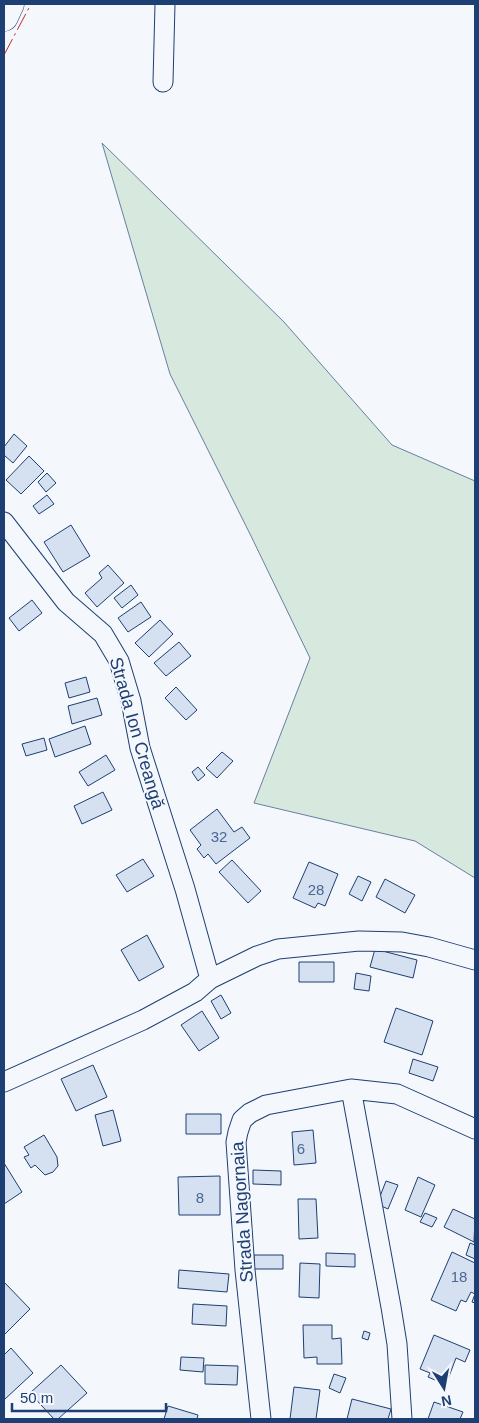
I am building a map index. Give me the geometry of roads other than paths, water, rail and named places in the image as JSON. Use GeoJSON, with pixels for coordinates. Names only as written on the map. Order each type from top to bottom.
{"type":"FeatureCollection","features":[{"type":"Feature","properties":{"kind":"highway"},"geometry":{"type":"LineString","coordinates":[[4,17],[10,4]]}},
{"type":"Feature","properties":{"kind":"street"},"geometry":{"type":"LineString","coordinates":[[163,82],[165,4]]}},
{"type":"Feature","properties":{"kind":"street","name":"Strada Ion Creangă"},"geometry":{"type":"LineString","coordinates":[[4,522],[66,602],[103,634],[119,661],[131,701],[140,748],[185,889],[210,979]]}},
{"type":"Feature","properties":{"kind":"street"},"geometry":{"type":"LineString","coordinates":[[4,1082],[151,1016],[195,992],[210,979],[257,956],[278,949],[359,941],[402,942],[429,947],[475,960]]}},
{"type":"Feature","properties":{"kind":"street"},"geometry":{"type":"LineString","coordinates":[[351,1089],[397,1344],[402,1419]]}},
{"type":"Feature","properties":{"kind":"street","name":"Strada Nagornaia"},"geometry":{"type":"LineString","coordinates":[[261,1419],[245,1270],[236,1142],[242,1120],[250,1113],[266,1105],[351,1089],[397,1094],[475,1129]]}}]}
